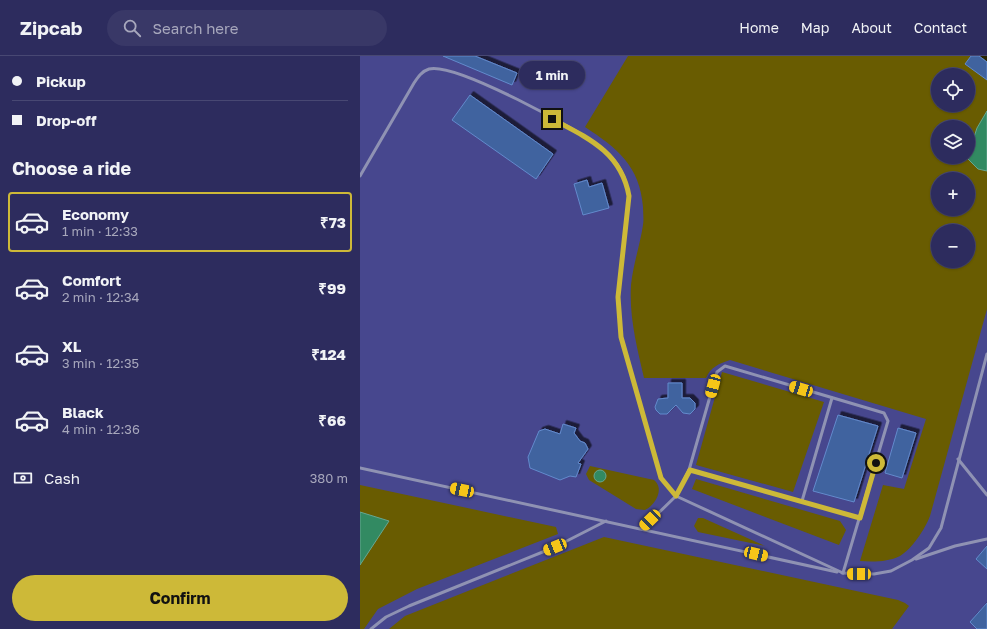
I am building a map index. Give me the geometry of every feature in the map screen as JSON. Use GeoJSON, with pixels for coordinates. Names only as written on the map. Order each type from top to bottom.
{"type":"FeatureCollection","features":[{"type":"Feature","properties":{"kind":"lane"},"geometry":{"type":"LineString","coordinates":[[360,176],[414,83],[420,74],[429,69],[450,70],[510,96],[579,133],[604,149],[619,166],[626,180],[629,196],[618,297],[621,337],[661,478],[676,496],[843,573]]}},
{"type":"Feature","properties":{"kind":"lane"},"geometry":{"type":"LineString","coordinates":[[912,560],[929,548],[941,528],[958,459],[987,354]]}},
{"type":"Feature","properties":{"kind":"lane"},"geometry":{"type":"LineString","coordinates":[[642,528],[676,496],[690,470],[717,372],[725,366],[884,414],[888,421],[843,573]]}},
{"type":"Feature","properties":{"kind":"lane"},"geometry":{"type":"LineString","coordinates":[[802,501],[832,398]]}},
{"type":"Feature","properties":{"kind":"lane"},"geometry":{"type":"LineString","coordinates":[[958,459],[987,495]]}},
{"type":"Feature","properties":{"kind":"lane"},"geometry":{"type":"LineString","coordinates":[[360,468],[642,528],[843,573],[874,574],[886,572],[912,560],[955,546],[987,539]]}},
{"type":"Feature","properties":{"kind":"lane"},"geometry":{"type":"LineString","coordinates":[[690,470],[860,518]]}},
{"type":"Feature","properties":{"kind":"lane"},"geometry":{"type":"LineString","coordinates":[[371,629],[386,617],[409,606],[555,547],[606,521]]}},
{"type":"Feature","properties":{"kind":"shaded area"},"geometry":{"type":"Polygon","coordinates":[[[360,56],[987,56],[987,629],[360,629],[360,56]]]}},
{"type":"Feature","properties":{"kind":"shaded area"},"geometry":{"type":"Polygon","coordinates":[[[628,56],[987,56],[987,309],[930,516],[918,538],[905,553],[895,558],[885,560],[860,561],[883,485],[904,489],[926,419],[730,360],[715,366],[706,378],[644,378],[634,332],[631,309],[631,285],[643,223],[641,193],[632,169],[617,151],[585,127],[628,56]]]}},
{"type":"Feature","properties":{"kind":"shaded area"},"geometry":{"type":"Polygon","coordinates":[[[987,111],[987,171],[978,169],[973,164],[975,164],[975,134],[987,111]]]}},
{"type":"Feature","properties":{"kind":"shaded area"},"geometry":{"type":"Polygon","coordinates":[[[722,372],[824,402],[793,492],[696,465],[722,372]]]}},
{"type":"Feature","properties":{"kind":"shaded area"},"geometry":{"type":"Polygon","coordinates":[[[590,466],[654,480],[659,488],[655,501],[645,510],[636,509],[589,480],[586,474],[590,466]]]}},
{"type":"Feature","properties":{"kind":"shaded area"},"geometry":{"type":"Polygon","coordinates":[[[600,470],[604,472],[606,476],[604,480],[600,482],[596,480],[594,476],[596,472],[600,470]]]}},
{"type":"Feature","properties":{"kind":"shaded area"},"geometry":{"type":"Polygon","coordinates":[[[696,479],[840,521],[846,530],[839,545],[692,489],[696,479]]]}},
{"type":"Feature","properties":{"kind":"shaded area"},"geometry":{"type":"Polygon","coordinates":[[[360,485],[556,527],[558,534],[417,589],[378,609],[364,629],[360,629],[360,485]]]}},
{"type":"Feature","properties":{"kind":"shaded area"},"geometry":{"type":"Polygon","coordinates":[[[360,512],[389,521],[360,565],[360,512]]]}},
{"type":"Feature","properties":{"kind":"shaded area"},"geometry":{"type":"Polygon","coordinates":[[[698,518],[703,518],[765,546],[698,532],[694,526],[698,518]]]}},
{"type":"Feature","properties":{"kind":"shaded area"},"geometry":{"type":"Polygon","coordinates":[[[604,537],[898,600],[909,606],[892,629],[389,629],[405,616],[604,537]]]}},
{"type":"Feature","properties":{"kind":"building"},"geometry":{"type":"Polygon","coordinates":[[[443,56],[475,56],[517,73],[512,85],[443,56]]]}},
{"type":"Feature","properties":{"kind":"building"},"geometry":{"type":"Polygon","coordinates":[[[971,56],[979,56],[987,62],[987,80],[975,71],[975,68],[970,68],[965,64],[971,56]]]}},
{"type":"Feature","properties":{"kind":"building"},"geometry":{"type":"Polygon","coordinates":[[[470,95],[553,154],[536,179],[452,120],[470,95]]]}},
{"type":"Feature","properties":{"kind":"building"},"geometry":{"type":"Polygon","coordinates":[[[587,180],[589,187],[602,183],[609,208],[583,215],[574,184],[587,180]]]}},
{"type":"Feature","properties":{"kind":"building"},"geometry":{"type":"Polygon","coordinates":[[[668,383],[682,383],[682,398],[690,398],[695,403],[695,409],[690,414],[683,413],[676,405],[667,414],[660,414],[656,410],[655,407],[658,399],[668,398],[668,383]]]}},
{"type":"Feature","properties":{"kind":"building"},"geometry":{"type":"Polygon","coordinates":[[[838,415],[878,426],[854,502],[813,491],[838,415]]]}},
{"type":"Feature","properties":{"kind":"building"},"geometry":{"type":"Polygon","coordinates":[[[563,424],[576,428],[574,433],[580,441],[585,443],[588,449],[578,463],[581,464],[576,477],[570,476],[560,480],[530,468],[528,457],[539,431],[545,429],[560,434],[563,424]]]}},
{"type":"Feature","properties":{"kind":"building"},"geometry":{"type":"Polygon","coordinates":[[[898,428],[916,433],[902,478],[885,473],[898,428]]]}},
{"type":"Feature","properties":{"kind":"building"},"geometry":{"type":"Polygon","coordinates":[[[987,546],[987,569],[976,559],[987,546]]]}},
{"type":"Feature","properties":{"kind":"building"},"geometry":{"type":"Polygon","coordinates":[[[987,603],[987,629],[977,629],[970,622],[987,603]]]}},
{"type":"Feature","properties":{"kind":"route"},"geometry":{"type":"LineString","coordinates":[[552,119],[579,133],[604,149],[619,166],[626,180],[629,196],[618,297],[621,337],[661,478],[676,496],[690,470],[860,518],[876,463]]}}]}
